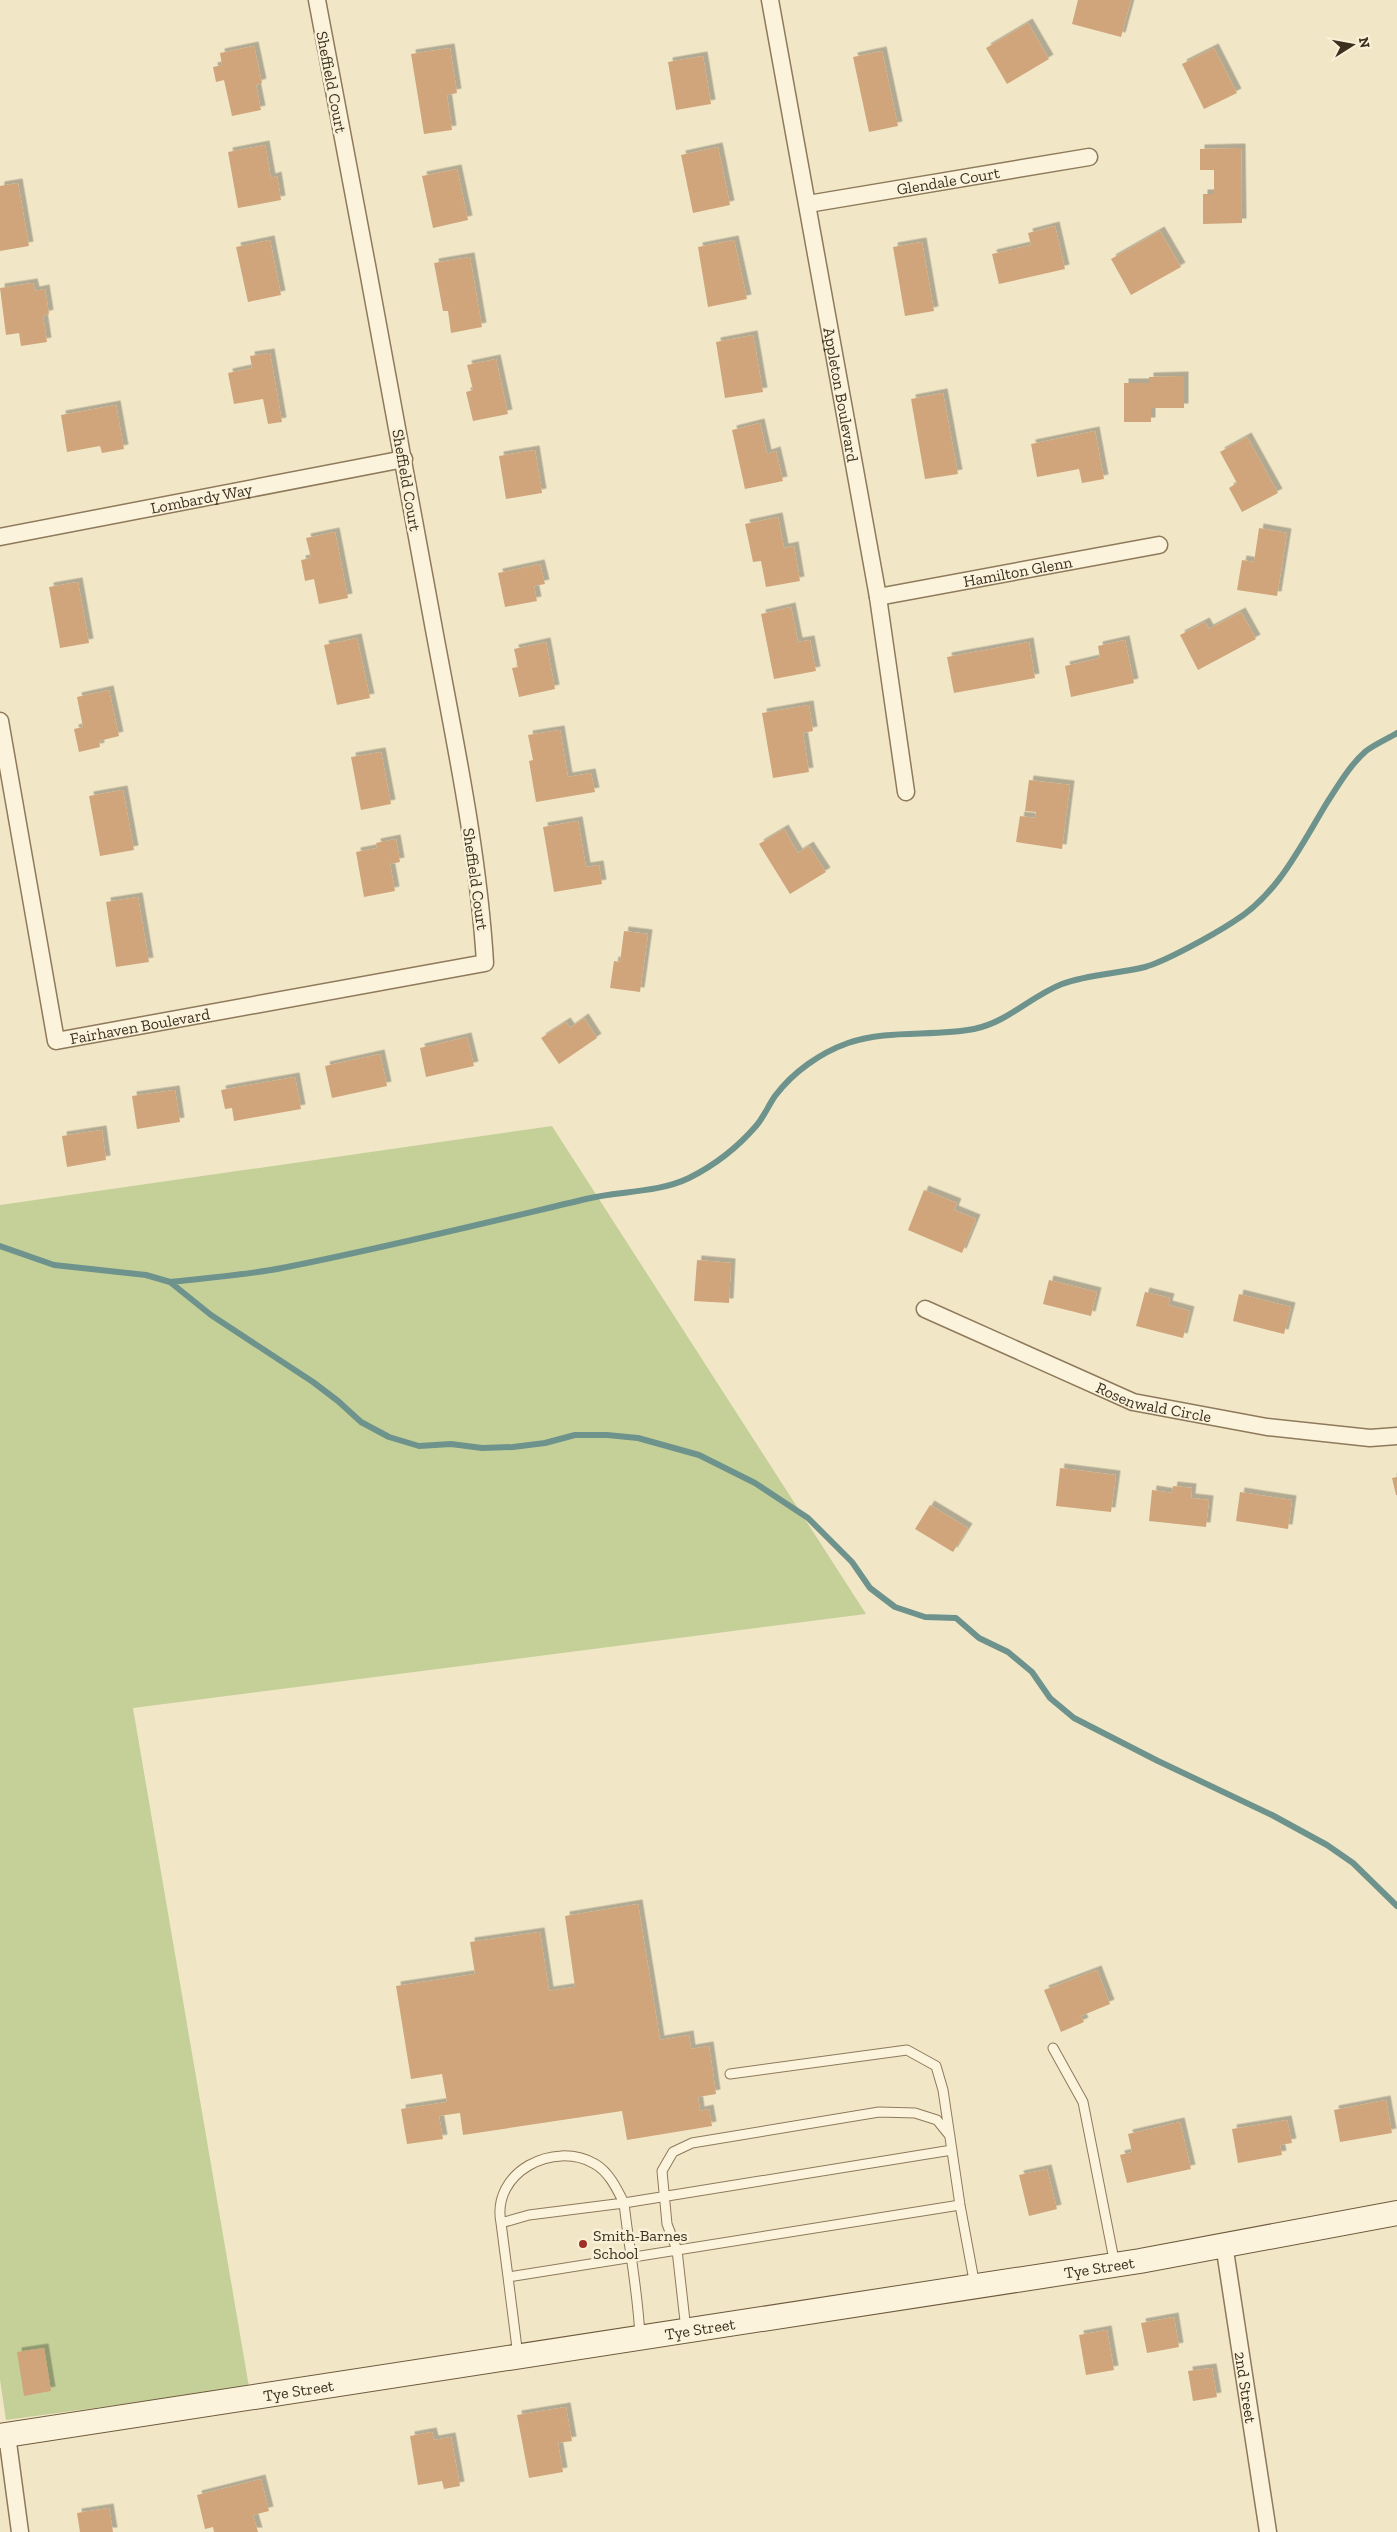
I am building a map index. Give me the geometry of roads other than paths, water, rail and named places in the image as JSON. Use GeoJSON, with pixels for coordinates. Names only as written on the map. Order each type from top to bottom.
{"type":"FeatureCollection","features":[{"type":"Feature","properties":{"kind":"street","name":"Sheffield Court"},"geometry":{"type":"LineString","coordinates":[[317,0],[404,459],[470,833],[483,917],[485,963]]}},
{"type":"Feature","properties":{"kind":"street","name":"Appleton Boulevard"},"geometry":{"type":"LineString","coordinates":[[770,0],[878,597],[906,792]]}},
{"type":"Feature","properties":{"kind":"street","name":"Glendale Court"},"geometry":{"type":"LineString","coordinates":[[808,204],[1089,158]]}},
{"type":"Feature","properties":{"kind":"street","name":"Lombardy Way"},"geometry":{"type":"LineString","coordinates":[[0,537],[404,459]]}},
{"type":"Feature","properties":{"kind":"street","name":"Hamilton Glenn"},"geometry":{"type":"LineString","coordinates":[[878,597],[1159,545]]}},
{"type":"Feature","properties":{"kind":"street","name":"Fairhaven Boulevard"},"geometry":{"type":"LineString","coordinates":[[0,721],[56,1041],[485,963]]}},
{"type":"Feature","properties":{"kind":"street","name":"Rosenwald Circle"},"geometry":{"type":"LineString","coordinates":[[925,1309],[1133,1402],[1268,1427],[1370,1438],[1397,1436]]}},
{"type":"Feature","properties":{"kind":"street","name":"Tye Street"},"geometry":{"type":"LineString","coordinates":[[4,2435],[1116,2265],[1397,2214]]}},
{"type":"Feature","properties":{"kind":"street","name":"2nd Street"},"geometry":{"type":"LineString","coordinates":[[1224,2244],[1268,2532]]}},
{"type":"Feature","properties":{"kind":"street"},"geometry":{"type":"LineString","coordinates":[[4,2435],[20,2532]]}},
{"type":"Feature","properties":{"kind":"lane"},"geometry":{"type":"LineString","coordinates":[[1053,2048],[1083,2102],[1116,2265]]}},
{"type":"Feature","properties":{"kind":"lane"},"geometry":{"type":"LineString","coordinates":[[730,2074],[906,2050],[936,2066],[944,2090],[960,2205],[976,2286]]}},
{"type":"Feature","properties":{"kind":"lane"},"geometry":{"type":"LineString","coordinates":[[686,2331],[677,2250],[667,2224],[662,2172],[673,2152],[692,2143],[879,2112],[915,2113],[937,2120],[950,2136]]}},
{"type":"Feature","properties":{"kind":"lane"},"geometry":{"type":"LineString","coordinates":[[501,2223],[529,2215],[624,2203],[952,2150]]}},
{"type":"Feature","properties":{"kind":"lane"},"geometry":{"type":"LineString","coordinates":[[518,2356],[499,2212],[510,2182],[522,2169],[534,2162],[556,2155],[579,2157],[596,2164],[612,2179],[624,2203],[639,2295],[640,2338]]}},
{"type":"Feature","properties":{"kind":"lane"},"geometry":{"type":"LineString","coordinates":[[508,2277],[960,2205]]}},
{"type":"Feature","properties":{"kind":"waterway"},"geometry":{"type":"LineString","coordinates":[[170,1282],[282,1268],[396,1244],[599,1196],[651,1189],[689,1178],[717,1162],[741,1142],[759,1123],[782,1087],[799,1071],[827,1052],[848,1043],[879,1036],[943,1033],[986,1026],[1062,984],[1082,978],[1145,967],[1214,934],[1249,911],[1263,898],[1298,852],[1336,788],[1355,762],[1370,748],[1397,733]]}},
{"type":"Feature","properties":{"kind":"waterway"},"geometry":{"type":"LineString","coordinates":[[0,1246],[54,1265],[146,1275],[170,1282],[211,1315],[313,1382],[361,1422],[389,1437],[419,1446],[451,1444],[482,1448],[513,1447],[545,1443],[575,1435],[607,1435],[638,1438],[699,1455],[755,1483],[808,1518],[852,1562],[870,1588],[895,1607],[925,1617],[956,1618],[979,1638],[1008,1652],[1032,1672],[1050,1698],[1074,1718],[1158,1761],[1272,1815],[1327,1845],[1353,1863],[1397,1906]]}},
{"type":"Feature","properties":{"kind":"place","name":"Smith-Barnes School"},"geometry":{"type":"Point","coordinates":[583,2244]}}]}
